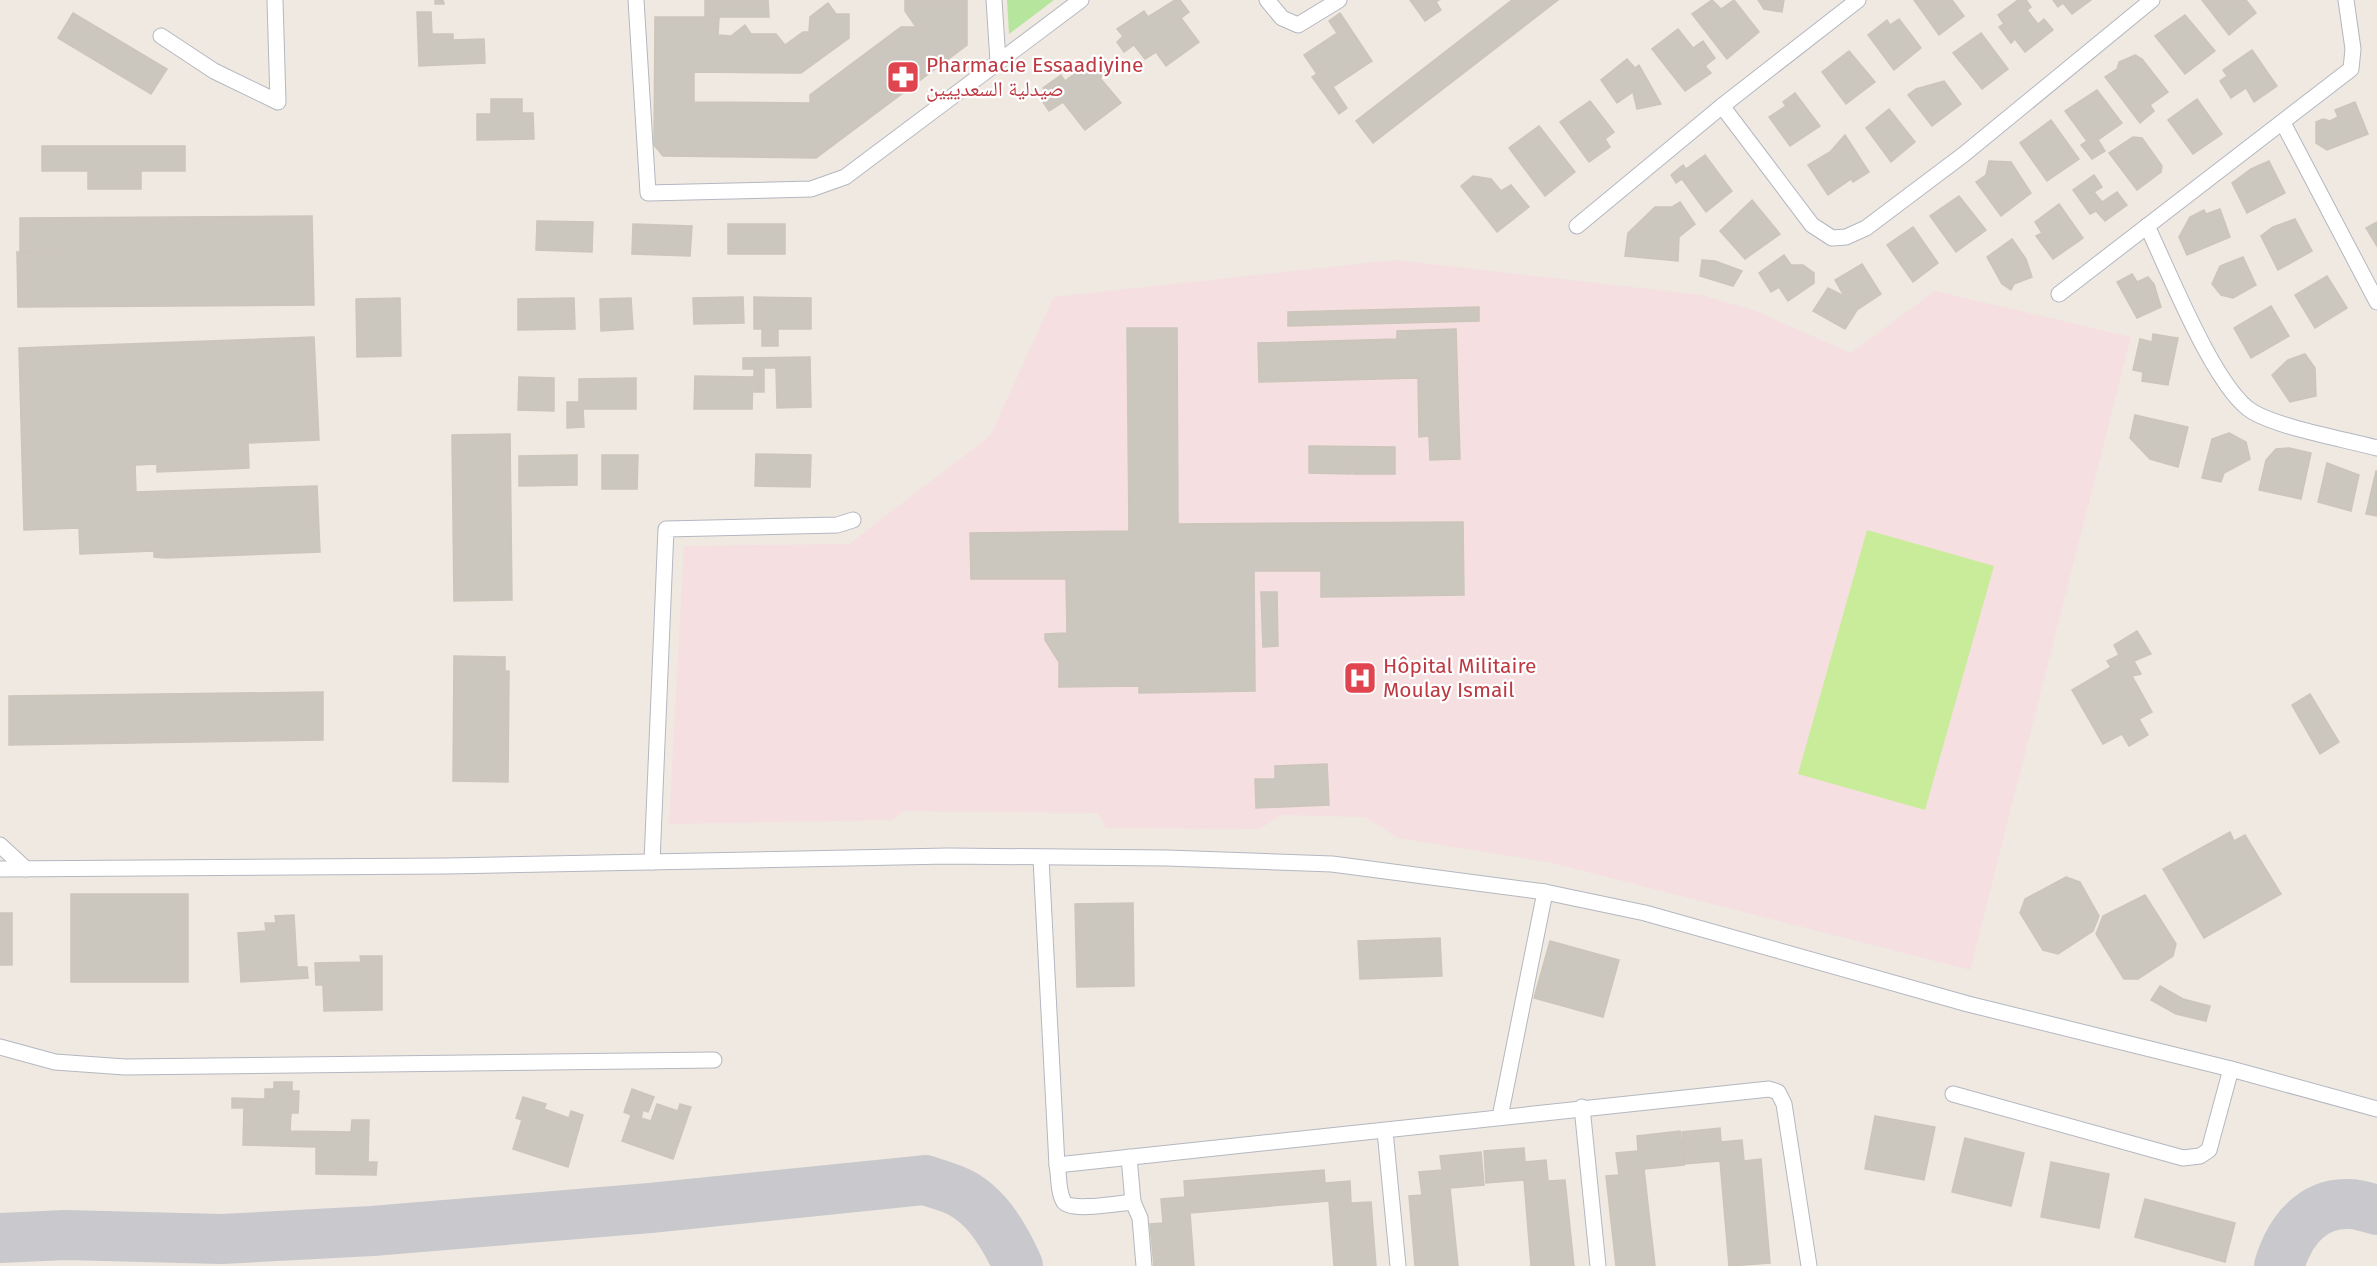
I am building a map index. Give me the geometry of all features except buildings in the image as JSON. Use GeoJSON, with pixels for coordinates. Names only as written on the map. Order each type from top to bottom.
{"type":"FeatureCollection","features":[{"type":"Feature","properties":{"kind":"street"},"geometry":{"type":"LineString","coordinates":[[161,36],[214,71],[278,102],[275,0]]}},
{"type":"Feature","properties":{"kind":"street"},"geometry":{"type":"LineString","coordinates":[[636,0],[648,193],[811,189],[844,177],[1081,0]]}},
{"type":"Feature","properties":{"kind":"street"},"geometry":{"type":"LineString","coordinates":[[994,0],[998,61]]}},
{"type":"Feature","properties":{"kind":"street"},"geometry":{"type":"LineString","coordinates":[[1267,0],[1282,18],[1298,25],[1339,0]]}},
{"type":"Feature","properties":{"kind":"street"},"geometry":{"type":"LineString","coordinates":[[1577,226],[1722,106],[1858,0]]}},
{"type":"Feature","properties":{"kind":"street"},"geometry":{"type":"LineString","coordinates":[[1722,106],[1812,225],[1832,238],[1846,237],[1866,228],[1963,155],[2152,0]]}},
{"type":"Feature","properties":{"kind":"street"},"geometry":{"type":"LineString","coordinates":[[2059,294],[2351,69],[2354,49],[2346,0]]}},
{"type":"Feature","properties":{"kind":"street"},"geometry":{"type":"LineString","coordinates":[[2283,123],[2377,302]]}},
{"type":"Feature","properties":{"kind":"street"},"geometry":{"type":"LineString","coordinates":[[2147,226],[2209,357],[2239,402],[2264,417],[2377,448]]}},
{"type":"Feature","properties":{"kind":"street"},"geometry":{"type":"LineString","coordinates":[[652,862],[666,529],[837,525],[854,520]]}},
{"type":"Feature","properties":{"kind":"street"},"geometry":{"type":"LineString","coordinates":[[0,845],[26,869]]}},
{"type":"Feature","properties":{"kind":"street"},"geometry":{"type":"LineString","coordinates":[[0,869],[652,862],[948,856],[1041,859],[1167,858],[1332,864],[1545,892],[1645,913],[1968,1004],[2231,1069],[2377,1109]]}},
{"type":"Feature","properties":{"kind":"street"},"geometry":{"type":"LineString","coordinates":[[1041,859],[1057,1165],[1062,1200],[1067,1205],[1077,1207],[1133,1202]]}},
{"type":"Feature","properties":{"kind":"street"},"geometry":{"type":"LineString","coordinates":[[1500,1117],[1545,892]]}},
{"type":"Feature","properties":{"kind":"street"},"geometry":{"type":"LineString","coordinates":[[0,1047],[55,1062],[125,1066],[714,1060]]}},
{"type":"Feature","properties":{"kind":"street"},"geometry":{"type":"LineString","coordinates":[[1953,1094],[2183,1158],[2200,1156],[2209,1150],[2231,1069]]}},
{"type":"Feature","properties":{"kind":"street"},"geometry":{"type":"LineString","coordinates":[[1057,1165],[1385,1131],[1582,1107],[1769,1089],[1778,1092],[1784,1104],[1809,1266]]}},
{"type":"Feature","properties":{"kind":"street"},"geometry":{"type":"LineString","coordinates":[[1582,1107],[1598,1266]]}},
{"type":"Feature","properties":{"kind":"street"},"geometry":{"type":"LineString","coordinates":[[1385,1131],[1398,1266]]}},
{"type":"Feature","properties":{"kind":"street"},"geometry":{"type":"LineString","coordinates":[[1129,1157],[1133,1202],[1140,1218],[1144,1266]]}},
{"type":"Feature","properties":{"kind":"shaded area","name":"Hôpital Militaire Moulay Ismail"},"geometry":{"type":"Polygon","coordinates":[[[1395,260],[1701,295],[1753,310],[1851,353],[1935,291],[2131,337],[1970,970],[1548,862],[1398,838],[1365,817],[1281,815],[1260,829],[1106,828],[1098,813],[904,811],[892,820],[669,824],[684,546],[849,544],[990,436],[1054,297],[1395,260]]]}},
{"type":"Feature","properties":{"kind":"green space"},"geometry":{"type":"Polygon","coordinates":[[[1007,0],[1054,0],[1009,34],[1007,0]]]}},
{"type":"Feature","properties":{"kind":"green space"},"geometry":{"type":"Polygon","coordinates":[[[1867,530],[1994,566],[1925,810],[1798,774],[1867,530]]]}},
{"type":"Feature","properties":{"kind":"taxiway"},"geometry":{"type":"LineString","coordinates":[[0,1238],[65,1235],[222,1239],[372,1231],[650,1208],[925,1180],[957,1191],[980,1207],[996,1225],[1018,1266]]}},
{"type":"Feature","properties":{"kind":"taxiway"},"geometry":{"type":"LineString","coordinates":[[2279,1266],[2296,1231],[2313,1214],[2336,1205],[2353,1204],[2377,1210]]}},
{"type":"Feature","properties":{"kind":"place","name":"Pharmacie Essaadiyine صيدلية السعدييين"},"geometry":{"type":"Point","coordinates":[903,77]}},
{"type":"Feature","properties":{"kind":"place","name":"Hôpital Militaire Moulay Ismail"},"geometry":{"type":"Point","coordinates":[1360,678]}}]}
